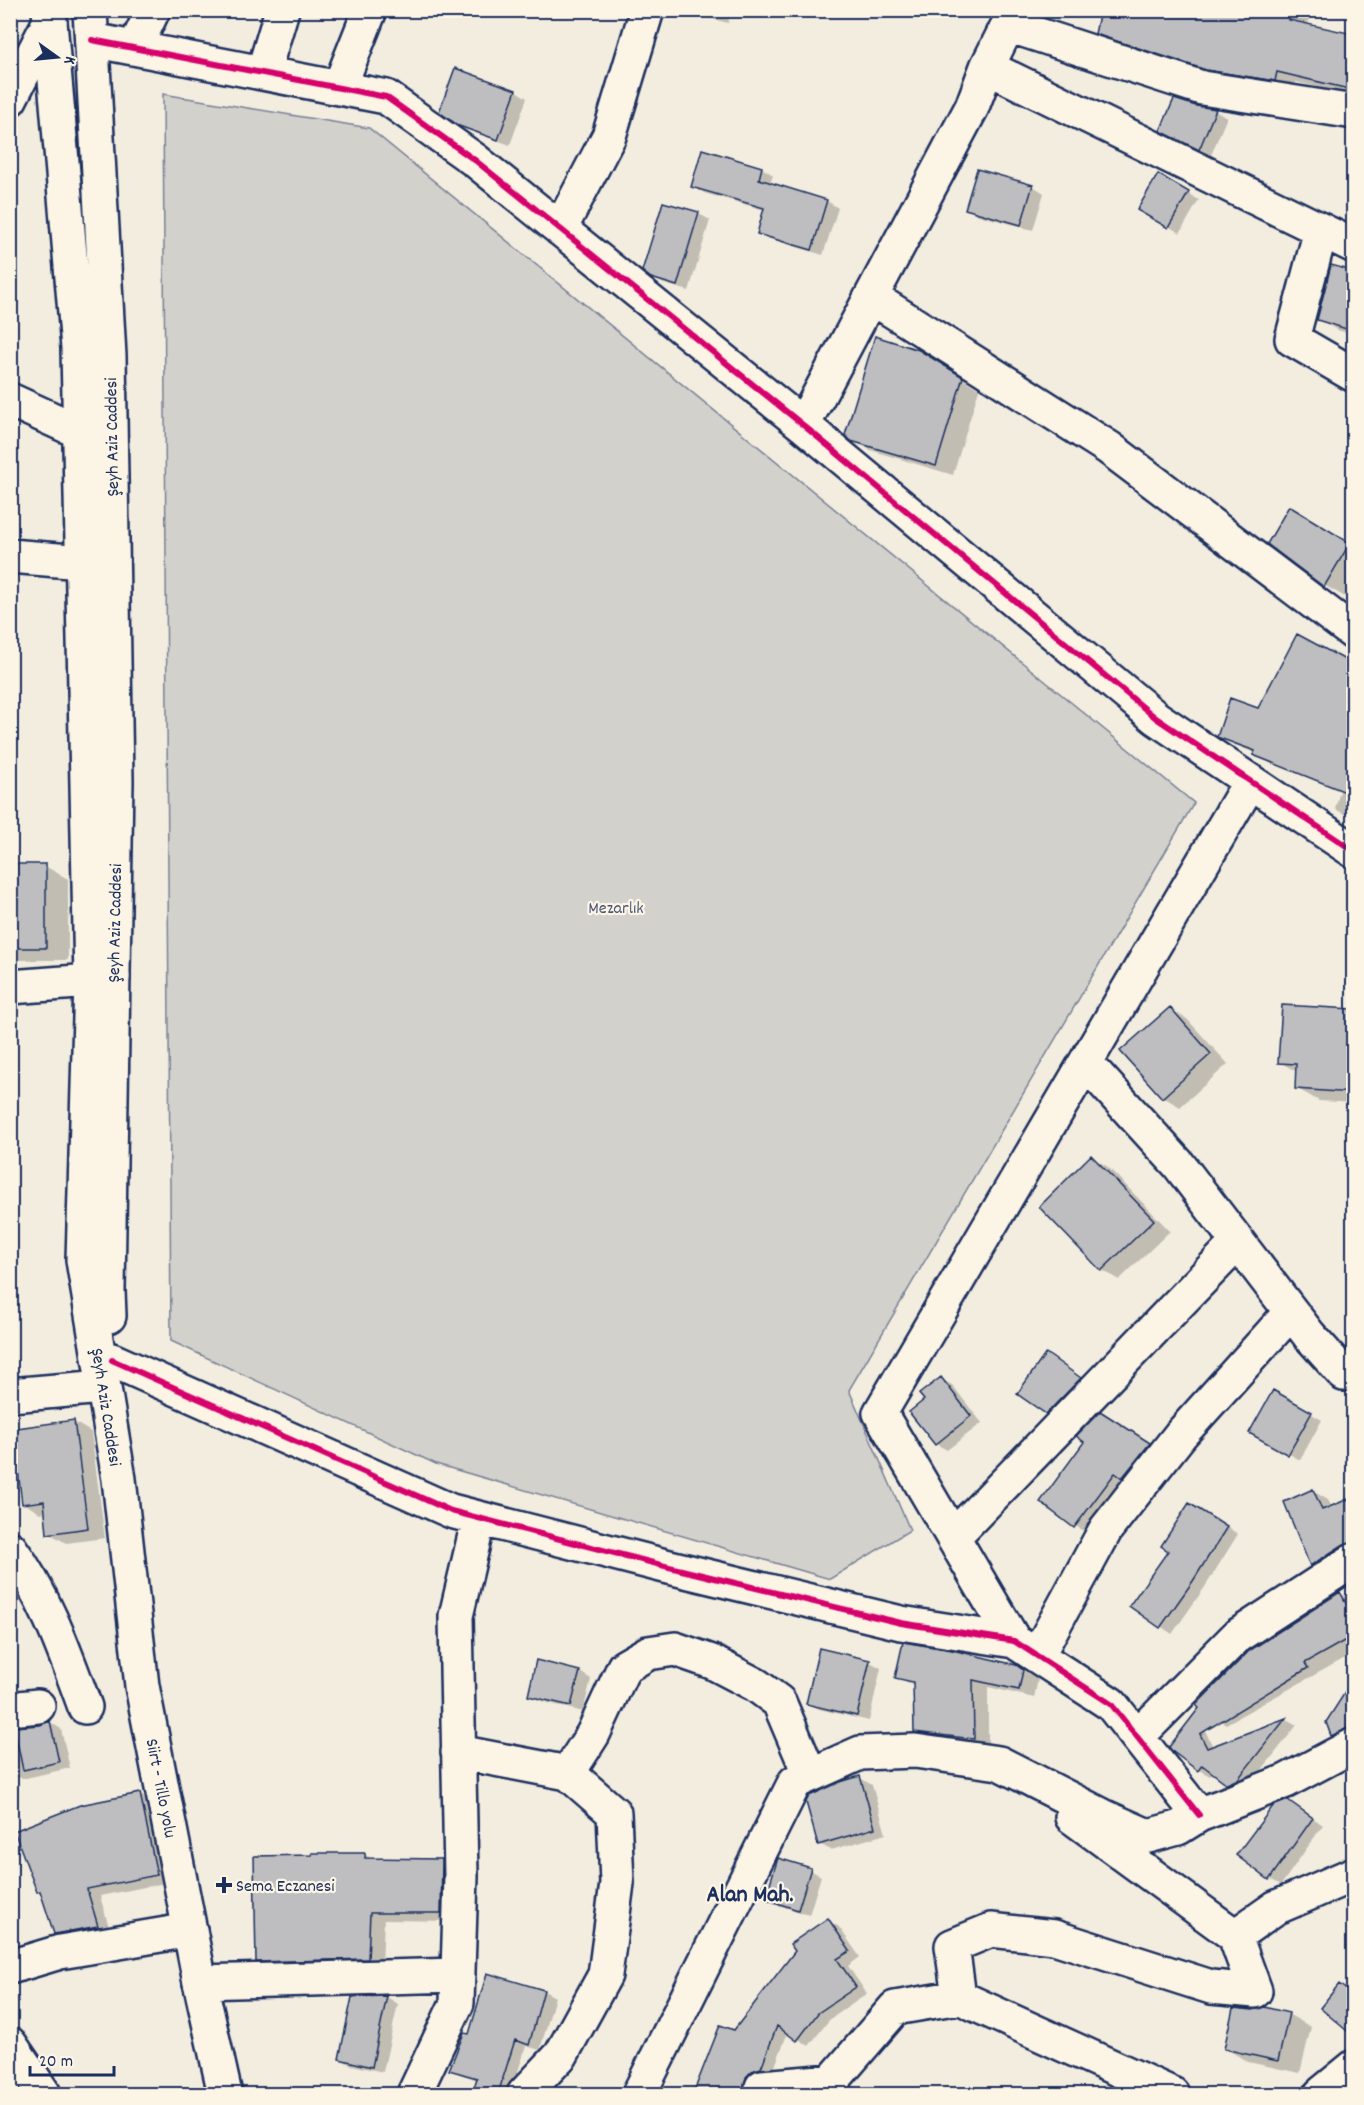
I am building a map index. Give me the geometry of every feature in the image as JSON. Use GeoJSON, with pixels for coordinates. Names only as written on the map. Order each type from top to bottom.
{"type":"FeatureCollection","features":[{"type":"Feature","properties":{"kind":"street"},"geometry":{"type":"LineString","coordinates":[[135,48],[153,10]]}},
{"type":"Feature","properties":{"kind":"street"},"geometry":{"type":"LineString","coordinates":[[263,73],[282,10]]}},
{"type":"Feature","properties":{"kind":"street"},"geometry":{"type":"LineString","coordinates":[[339,88],[370,10]]}},
{"type":"Feature","properties":{"kind":"street"},"geometry":{"type":"LineString","coordinates":[[560,229],[609,136],[647,10]]}},
{"type":"Feature","properties":{"kind":"street"},"geometry":{"type":"LineString","coordinates":[[10,99],[22,46],[50,16]]}},
{"type":"Feature","properties":{"kind":"street","name":"Şeyh Aziz Caddesi"},"geometry":{"type":"LineString","coordinates":[[50,16],[78,348],[82,562],[102,979]]}},
{"type":"Feature","properties":{"kind":"street"},"geometry":{"type":"LineString","coordinates":[[803,425],[972,107],[987,66],[1011,18],[1202,88],[1353,112]]}},
{"type":"Feature","properties":{"kind":"street"},"geometry":{"type":"LineString","coordinates":[[91,25],[135,48],[386,97],[476,161],[803,425],[1156,718],[1353,852]]}},
{"type":"Feature","properties":{"kind":"street","name":"Şeyh Aziz Caddesi"},"geometry":{"type":"LineString","coordinates":[[91,25],[110,368],[116,781],[83,1260],[108,1374],[119,1479]]}},
{"type":"Feature","properties":{"kind":"street"},"geometry":{"type":"LineString","coordinates":[[987,66],[1353,246]]}},
{"type":"Feature","properties":{"kind":"street"},"geometry":{"type":"LineString","coordinates":[[1321,230],[1292,339],[1353,375]]}},
{"type":"Feature","properties":{"kind":"street"},"geometry":{"type":"LineString","coordinates":[[871,297],[1109,448],[1353,633]]}},
{"type":"Feature","properties":{"kind":"street"},"geometry":{"type":"LineString","coordinates":[[10,400],[80,432]]}},
{"type":"Feature","properties":{"kind":"street"},"geometry":{"type":"LineString","coordinates":[[10,556],[82,562]]}},
{"type":"Feature","properties":{"kind":"street"},"geometry":{"type":"LineString","coordinates":[[1026,1649],[953,1537],[880,1413],[1250,782]]}},
{"type":"Feature","properties":{"kind":"street"},"geometry":{"type":"LineString","coordinates":[[10,987],[102,979]]}},
{"type":"Feature","properties":{"kind":"street"},"geometry":{"type":"LineString","coordinates":[[1086,1063],[1179,1165],[1309,1335],[1344,1374],[1353,1373]]}},
{"type":"Feature","properties":{"kind":"street"},"geometry":{"type":"LineString","coordinates":[[953,1537],[1238,1242]]}},
{"type":"Feature","properties":{"kind":"street"},"geometry":{"type":"LineString","coordinates":[[1026,1649],[1106,1529],[1181,1434],[1291,1312]]}},
{"type":"Feature","properties":{"kind":"street"},"geometry":{"type":"LineString","coordinates":[[10,1395],[108,1374],[451,1510],[676,1569],[902,1623],[1026,1649],[1111,1704],[1199,1815]]}},
{"type":"Feature","properties":{"kind":"street","name":"Siirt - Tillo yolu"},"geometry":{"type":"LineString","coordinates":[[119,1479],[142,1686],[200,1982],[225,2094]]}},
{"type":"Feature","properties":{"kind":"street"},"geometry":{"type":"LineString","coordinates":[[414,2094],[457,2003],[461,1876],[456,1616],[479,1518]]}},
{"type":"Feature","properties":{"kind":"street"},"geometry":{"type":"LineString","coordinates":[[10,1548],[29,1574],[58,1633],[84,1707]]}},
{"type":"Feature","properties":{"kind":"street"},"geometry":{"type":"LineString","coordinates":[[1137,1737],[1237,1636],[1353,1560]]}},
{"type":"Feature","properties":{"kind":"street"},"geometry":{"type":"LineString","coordinates":[[568,1773],[593,1734],[624,1667],[648,1653],[675,1649],[712,1662],[756,1685],[779,1702],[810,1775]]}},
{"type":"Feature","properties":{"kind":"street"},"geometry":{"type":"LineString","coordinates":[[639,2094],[795,1782],[860,1753],[915,1751],[999,1763],[1102,1816],[1148,1836],[1179,1828],[1199,1815],[1286,1780],[1353,1745]]}},
{"type":"Feature","properties":{"kind":"street"},"geometry":{"type":"LineString","coordinates":[[458,1752],[568,1773],[614,1813],[617,1883],[605,1975],[561,2055],[524,2094]]}},
{"type":"Feature","properties":{"kind":"street"},"geometry":{"type":"LineString","coordinates":[[959,1997],[952,1946],[991,1930],[1054,1937],[1211,1987],[1255,1991],[1235,1936],[999,1763]]}},
{"type":"Feature","properties":{"kind":"street"},"geometry":{"type":"LineString","coordinates":[[1235,1936],[1275,1908],[1352,1876]]}},
{"type":"Feature","properties":{"kind":"street"},"geometry":{"type":"LineString","coordinates":[[10,1967],[60,1952],[190,1930]]}},
{"type":"Feature","properties":{"kind":"street"},"geometry":{"type":"LineString","coordinates":[[200,1982],[458,1975]]}},
{"type":"Feature","properties":{"kind":"street"},"geometry":{"type":"LineString","coordinates":[[761,2094],[762,2087],[832,2081],[895,2008],[959,1997],[1172,2094]]}},
{"type":"Feature","properties":{"kind":"street"},"geometry":{"type":"LineString","coordinates":[[10,2044],[44,2094]]}},
{"type":"Feature","properties":{"kind":"street"},"geometry":{"type":"LineString","coordinates":[[1321,2094],[1353,2067]]}},
{"type":"Feature","properties":{"kind":"green space","name":"Mezarlık"},"geometry":{"type":"Polygon","coordinates":[[[163,94],[369,128],[1194,803],[849,1390],[910,1530],[830,1579],[436,1464],[171,1341],[163,94]]]}},
{"type":"Feature","properties":{"kind":"building"},"geometry":{"type":"Polygon","coordinates":[[[1100,10],[1291,10],[1289,20],[1353,34],[1353,90],[1277,72],[1275,81],[1206,70],[1095,34],[1100,10]]]}},
{"type":"Feature","properties":{"kind":"building"},"geometry":{"type":"Polygon","coordinates":[[[455,68],[516,90],[498,140],[459,126],[439,112],[455,68]]]}},
{"type":"Feature","properties":{"kind":"building"},"geometry":{"type":"Polygon","coordinates":[[[1174,99],[1216,109],[1199,150],[1160,131],[1174,99]]]}},
{"type":"Feature","properties":{"kind":"building"},"geometry":{"type":"Polygon","coordinates":[[[702,149],[762,167],[759,179],[827,200],[812,250],[757,234],[764,208],[691,187],[702,149]]]}},
{"type":"Feature","properties":{"kind":"building"},"geometry":{"type":"Polygon","coordinates":[[[977,169],[1033,185],[1021,225],[965,209],[977,169]]]}},
{"type":"Feature","properties":{"kind":"building"},"geometry":{"type":"Polygon","coordinates":[[[1158,174],[1189,192],[1168,228],[1137,210],[1158,174]]]}},
{"type":"Feature","properties":{"kind":"building"},"geometry":{"type":"Polygon","coordinates":[[[663,202],[699,212],[677,286],[651,278],[642,271],[663,202]]]}},
{"type":"Feature","properties":{"kind":"building"},"geometry":{"type":"Polygon","coordinates":[[[1331,265],[1353,271],[1353,331],[1317,320],[1331,265]]]}},
{"type":"Feature","properties":{"kind":"building"},"geometry":{"type":"Polygon","coordinates":[[[875,336],[919,350],[963,377],[936,466],[851,441],[845,435],[875,336]]]}},
{"type":"Feature","properties":{"kind":"building"},"geometry":{"type":"Polygon","coordinates":[[[1289,506],[1350,543],[1324,587],[1267,544],[1289,506]]]}},
{"type":"Feature","properties":{"kind":"building"},"geometry":{"type":"Polygon","coordinates":[[[1297,634],[1353,664],[1353,795],[1253,755],[1255,751],[1217,737],[1230,698],[1258,708],[1297,634]]]}},
{"type":"Feature","properties":{"kind":"building"},"geometry":{"type":"Polygon","coordinates":[[[10,864],[46,864],[46,948],[10,948],[10,864]]]}},
{"type":"Feature","properties":{"kind":"building"},"geometry":{"type":"Polygon","coordinates":[[[1282,1005],[1353,1009],[1353,1093],[1295,1089],[1296,1064],[1278,1063],[1282,1005]]]}},
{"type":"Feature","properties":{"kind":"building"},"geometry":{"type":"Polygon","coordinates":[[[1170,1007],[1211,1054],[1162,1098],[1120,1051],[1170,1007]]]}},
{"type":"Feature","properties":{"kind":"building"},"geometry":{"type":"Polygon","coordinates":[[[1091,1155],[1154,1220],[1101,1271],[1039,1207],[1091,1155]]]}},
{"type":"Feature","properties":{"kind":"building"},"geometry":{"type":"Polygon","coordinates":[[[1046,1353],[1081,1378],[1046,1414],[1017,1394],[1046,1353]]]}},
{"type":"Feature","properties":{"kind":"building"},"geometry":{"type":"Polygon","coordinates":[[[941,1377],[971,1416],[935,1445],[909,1412],[924,1400],[919,1394],[941,1377]]]}},
{"type":"Feature","properties":{"kind":"building"},"geometry":{"type":"Polygon","coordinates":[[[1273,1390],[1312,1412],[1288,1455],[1249,1433],[1273,1390]]]}},
{"type":"Feature","properties":{"kind":"building"},"geometry":{"type":"Polygon","coordinates":[[[1100,1411],[1150,1443],[1122,1478],[1115,1473],[1074,1528],[1040,1502],[1084,1442],[1076,1436],[1100,1411]]]}},
{"type":"Feature","properties":{"kind":"building"},"geometry":{"type":"Polygon","coordinates":[[[74,1420],[88,1528],[47,1534],[44,1501],[22,1504],[18,1470],[10,1471],[10,1429],[74,1420]]]}},
{"type":"Feature","properties":{"kind":"building"},"geometry":{"type":"Polygon","coordinates":[[[1313,1489],[1322,1510],[1353,1497],[1353,1541],[1344,1544],[1310,1566],[1284,1502],[1313,1489]]]}},
{"type":"Feature","properties":{"kind":"building"},"geometry":{"type":"Polygon","coordinates":[[[1189,1503],[1227,1527],[1160,1628],[1129,1606],[1168,1551],[1161,1546],[1189,1503]]]}},
{"type":"Feature","properties":{"kind":"building"},"geometry":{"type":"Polygon","coordinates":[[[1340,1592],[1353,1616],[1353,1636],[1305,1663],[1308,1668],[1200,1734],[1207,1748],[1286,1718],[1238,1779],[1227,1784],[1202,1765],[1198,1771],[1172,1751],[1169,1747],[1199,1708],[1196,1705],[1249,1651],[1340,1592]]]}},
{"type":"Feature","properties":{"kind":"building"},"geometry":{"type":"Polygon","coordinates":[[[903,1642],[952,1650],[1016,1665],[1023,1670],[1019,1690],[973,1680],[974,1739],[914,1732],[913,1682],[895,1678],[903,1642]]]}},
{"type":"Feature","properties":{"kind":"building"},"geometry":{"type":"Polygon","coordinates":[[[819,1648],[870,1660],[857,1716],[806,1704],[819,1648]]]}},
{"type":"Feature","properties":{"kind":"building"},"geometry":{"type":"Polygon","coordinates":[[[536,1660],[580,1671],[571,1706],[528,1696],[536,1660]]]}},
{"type":"Feature","properties":{"kind":"building"},"geometry":{"type":"Polygon","coordinates":[[[1353,1680],[1353,1726],[1331,1736],[1326,1722],[1353,1680]]]}},
{"type":"Feature","properties":{"kind":"building"},"geometry":{"type":"Polygon","coordinates":[[[50,1721],[59,1762],[23,1770],[14,1727],[40,1725],[50,1721]]]}},
{"type":"Feature","properties":{"kind":"building"},"geometry":{"type":"Polygon","coordinates":[[[860,1776],[875,1828],[818,1845],[806,1802],[809,1796],[860,1776]]]}},
{"type":"Feature","properties":{"kind":"building"},"geometry":{"type":"Polygon","coordinates":[[[140,1793],[157,1875],[87,1889],[98,1926],[54,1934],[40,1891],[37,1892],[14,1831],[80,1805],[140,1793]]]}},
{"type":"Feature","properties":{"kind":"building"},"geometry":{"type":"Polygon","coordinates":[[[1288,1800],[1313,1818],[1269,1880],[1236,1855],[1273,1806],[1288,1800]]]}},
{"type":"Feature","properties":{"kind":"building"},"geometry":{"type":"Polygon","coordinates":[[[312,1853],[365,1853],[365,1858],[442,1859],[441,1913],[370,1913],[368,1959],[256,1962],[254,1856],[312,1855],[312,1853]]]}},
{"type":"Feature","properties":{"kind":"building"},"geometry":{"type":"Polygon","coordinates":[[[778,1858],[811,1868],[798,1910],[765,1899],[778,1858]]]}},
{"type":"Feature","properties":{"kind":"building"},"geometry":{"type":"Polygon","coordinates":[[[828,1918],[850,1951],[837,1959],[856,1987],[818,2013],[797,2041],[777,2026],[761,2068],[752,2071],[746,2077],[743,2094],[693,2094],[720,2025],[734,2030],[795,1951],[790,1944],[828,1918]]]}},
{"type":"Feature","properties":{"kind":"building"},"geometry":{"type":"Polygon","coordinates":[[[487,1973],[544,1990],[529,2045],[515,2040],[498,2094],[472,2094],[477,2078],[449,2070],[464,2033],[469,2034],[487,1973]]]}},
{"type":"Feature","properties":{"kind":"building"},"geometry":{"type":"Polygon","coordinates":[[[1339,1984],[1353,1995],[1353,2036],[1320,2008],[1339,1984]]]}},
{"type":"Feature","properties":{"kind":"building"},"geometry":{"type":"Polygon","coordinates":[[[387,1996],[372,2067],[339,2059],[352,1997],[387,1996]]]}},
{"type":"Feature","properties":{"kind":"building"},"geometry":{"type":"Polygon","coordinates":[[[1264,2007],[1289,2013],[1278,2061],[1224,2049],[1233,2008],[1253,2010],[1264,2007]]]}},
{"type":"Feature","properties":{"kind":"cycle path"},"geometry":{"type":"LineString","coordinates":[[92,40],[386,97],[476,161],[803,425],[1156,718],[1354,851]]}},
{"type":"Feature","properties":{"kind":"cycle path"},"geometry":{"type":"LineString","coordinates":[[112,1360],[451,1511],[901,1623],[1014,1641],[1111,1704],[1199,1815]]}},
{"type":"Feature","properties":{"kind":"place","name":"Sema Eczanesi"},"geometry":{"type":"Point","coordinates":[224,1885]}},
{"type":"Feature","properties":{"kind":"district","name":"Alan Mah."},"geometry":{"type":"Point","coordinates":[750,1893]}}]}
